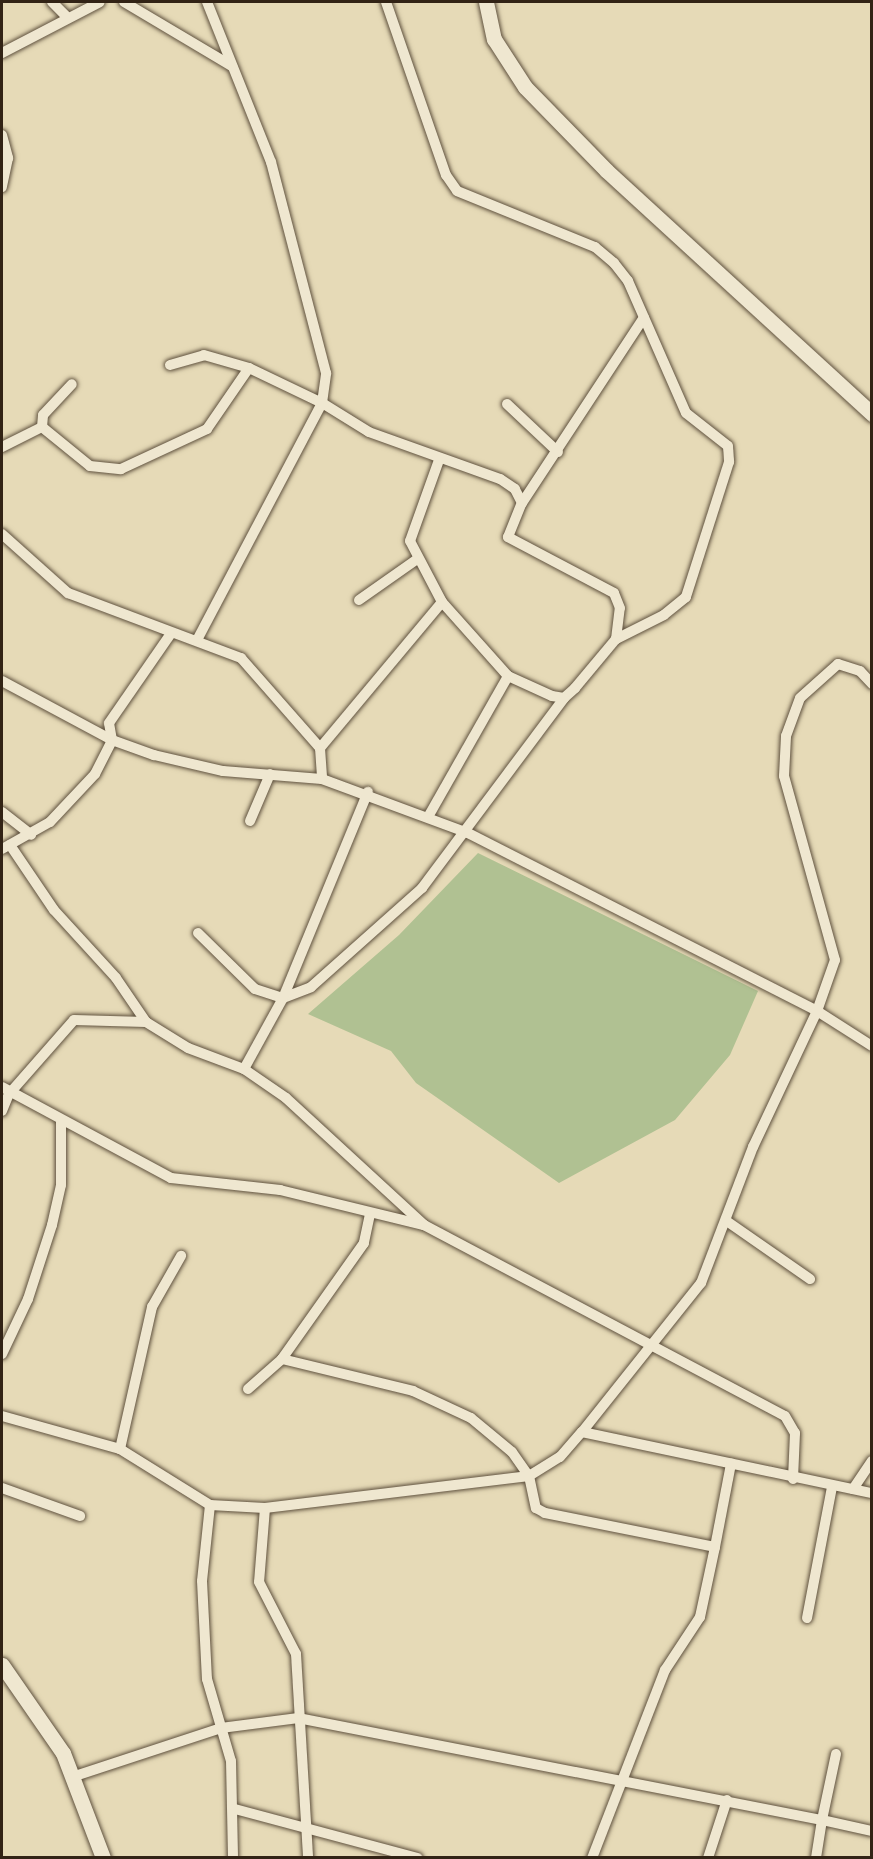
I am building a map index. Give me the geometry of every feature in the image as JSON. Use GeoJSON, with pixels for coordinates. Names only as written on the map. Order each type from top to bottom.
{"type":"FeatureCollection","features":[{"type":"Feature","properties":{"kind":"street"},"geometry":{"type":"LineString","coordinates":[[52,2],[67,17]]}},
{"type":"Feature","properties":{"kind":"street"},"geometry":{"type":"LineString","coordinates":[[2,53],[67,17],[100,2]]}},
{"type":"Feature","properties":{"kind":"street"},"geometry":{"type":"LineString","coordinates":[[124,2],[233,66]]}},
{"type":"Feature","properties":{"kind":"street"},"geometry":{"type":"LineString","coordinates":[[197,640],[322,403],[326,373],[273,172],[207,2]]}},
{"type":"Feature","properties":{"kind":"street"},"geometry":{"type":"LineString","coordinates":[[198,933],[246,983],[283,998],[311,987],[350,953],[422,888],[468,833],[564,698],[616,639],[664,615],[686,597],[729,462],[722,437],[686,413],[628,281],[595,247],[457,191],[446,175],[386,2]]}},
{"type":"Feature","properties":{"kind":"street"},"geometry":{"type":"LineString","coordinates":[[486,2],[494,39],[525,87],[607,171],[872,414]]}},
{"type":"Feature","properties":{"kind":"street"},"geometry":{"type":"LineString","coordinates":[[2,135],[8,158],[2,188]]}},
{"type":"Feature","properties":{"kind":"street"},"geometry":{"type":"LineString","coordinates":[[616,639],[620,608],[614,593],[508,537],[522,503],[558,452],[644,317]]}},
{"type":"Feature","properties":{"kind":"street"},"geometry":{"type":"LineString","coordinates":[[170,365],[204,355],[249,368],[322,403],[369,432],[439,460],[500,479],[515,489],[522,503]]}},
{"type":"Feature","properties":{"kind":"street"},"geometry":{"type":"LineString","coordinates":[[42,428],[90,466],[108,472],[121,469],[207,429],[249,368]]}},
{"type":"Feature","properties":{"kind":"street"},"geometry":{"type":"LineString","coordinates":[[42,428],[43,416],[72,384]]}},
{"type":"Feature","properties":{"kind":"street"},"geometry":{"type":"LineString","coordinates":[[507,404],[558,452]]}},
{"type":"Feature","properties":{"kind":"street"},"geometry":{"type":"LineString","coordinates":[[2,447],[42,428]]}},
{"type":"Feature","properties":{"kind":"street"},"geometry":{"type":"LineString","coordinates":[[439,460],[412,531],[416,560],[442,602],[508,676],[564,698]]}},
{"type":"Feature","properties":{"kind":"street"},"geometry":{"type":"LineString","coordinates":[[2,534],[68,593],[170,635],[197,640],[241,658],[320,748],[322,778]]}},
{"type":"Feature","properties":{"kind":"street"},"geometry":{"type":"LineString","coordinates":[[359,600],[416,560]]}},
{"type":"Feature","properties":{"kind":"street"},"geometry":{"type":"LineString","coordinates":[[320,748],[442,602]]}},
{"type":"Feature","properties":{"kind":"street"},"geometry":{"type":"LineString","coordinates":[[170,635],[110,723],[112,740],[95,774],[69,805],[31,835],[6,847],[54,910],[116,978],[146,1022],[189,1048],[244,1069],[297,1107],[424,1225],[785,1416],[795,1433],[793,1479]]}},
{"type":"Feature","properties":{"kind":"street"},"geometry":{"type":"LineString","coordinates":[[2,1416],[120,1449],[210,1504],[265,1508],[529,1476],[560,1458],[692,1298],[728,1222],[753,1147],[817,1011],[835,960],[786,787],[786,736],[800,698],[838,664],[860,671],[872,684]]}},
{"type":"Feature","properties":{"kind":"street"},"geometry":{"type":"LineString","coordinates":[[429,817],[508,676]]}},
{"type":"Feature","properties":{"kind":"street"},"geometry":{"type":"LineString","coordinates":[[2,681],[112,740],[189,764],[322,778],[368,792],[468,833],[817,1011],[872,1046]]}},
{"type":"Feature","properties":{"kind":"street"},"geometry":{"type":"LineString","coordinates":[[249,821],[270,774]]}},
{"type":"Feature","properties":{"kind":"street"},"geometry":{"type":"LineString","coordinates":[[244,1069],[283,998],[368,792]]}},
{"type":"Feature","properties":{"kind":"street"},"geometry":{"type":"LineString","coordinates":[[2,812],[31,835]]}},
{"type":"Feature","properties":{"kind":"street"},"geometry":{"type":"LineString","coordinates":[[2,1111],[5,1091],[74,1020],[146,1022]]}},
{"type":"Feature","properties":{"kind":"street"},"geometry":{"type":"LineString","coordinates":[[5,1091],[171,1178],[280,1190],[370,1214],[424,1225]]}},
{"type":"Feature","properties":{"kind":"street"},"geometry":{"type":"LineString","coordinates":[[2,1354],[28,1299],[52,1225],[61,1185],[61,1120]]}},
{"type":"Feature","properties":{"kind":"street"},"geometry":{"type":"LineString","coordinates":[[248,1389],[282,1359],[364,1243],[370,1214]]}},
{"type":"Feature","properties":{"kind":"street"},"geometry":{"type":"LineString","coordinates":[[728,1222],[810,1279]]}},
{"type":"Feature","properties":{"kind":"street"},"geometry":{"type":"LineString","coordinates":[[120,1449],[152,1306],[181,1256]]}},
{"type":"Feature","properties":{"kind":"street"},"geometry":{"type":"LineString","coordinates":[[282,1359],[441,1401],[500,1439],[529,1476],[532,1499],[545,1513],[716,1547]]}},
{"type":"Feature","properties":{"kind":"street"},"geometry":{"type":"LineString","coordinates":[[582,1432],[793,1479],[872,1493]]}},
{"type":"Feature","properties":{"kind":"street"},"geometry":{"type":"LineString","coordinates":[[853,1490],[872,1461]]}},
{"type":"Feature","properties":{"kind":"street"},"geometry":{"type":"LineString","coordinates":[[592,1857],[672,1656],[693,1628],[716,1547],[731,1464]]}},
{"type":"Feature","properties":{"kind":"street"},"geometry":{"type":"LineString","coordinates":[[807,1618],[832,1487]]}},
{"type":"Feature","properties":{"kind":"street"},"geometry":{"type":"LineString","coordinates":[[2,1488],[80,1516]]}},
{"type":"Feature","properties":{"kind":"street"},"geometry":{"type":"LineString","coordinates":[[210,1504],[202,1581],[207,1679],[231,1761],[235,1809],[233,1857]]}},
{"type":"Feature","properties":{"kind":"street"},"geometry":{"type":"LineString","coordinates":[[265,1508],[259,1582],[293,1644],[308,1857]]}},
{"type":"Feature","properties":{"kind":"street"},"geometry":{"type":"LineString","coordinates":[[2,1665],[7,1683],[63,1753],[103,1857]]}},
{"type":"Feature","properties":{"kind":"street"},"geometry":{"type":"LineString","coordinates":[[72,1777],[220,1728],[298,1718],[727,1800],[872,1831]]}},
{"type":"Feature","properties":{"kind":"street"},"geometry":{"type":"LineString","coordinates":[[816,1857],[836,1754]]}},
{"type":"Feature","properties":{"kind":"street"},"geometry":{"type":"LineString","coordinates":[[708,1857],[727,1800]]}},
{"type":"Feature","properties":{"kind":"street"},"geometry":{"type":"LineString","coordinates":[[235,1809],[304,1824],[418,1857]]}},
{"type":"Feature","properties":{"kind":"green space"},"geometry":{"type":"Polygon","coordinates":[[[478,853],[758,991],[730,1055],[675,1120],[559,1183],[416,1083],[391,1051],[308,1014],[399,935],[478,853]]]}}]}
